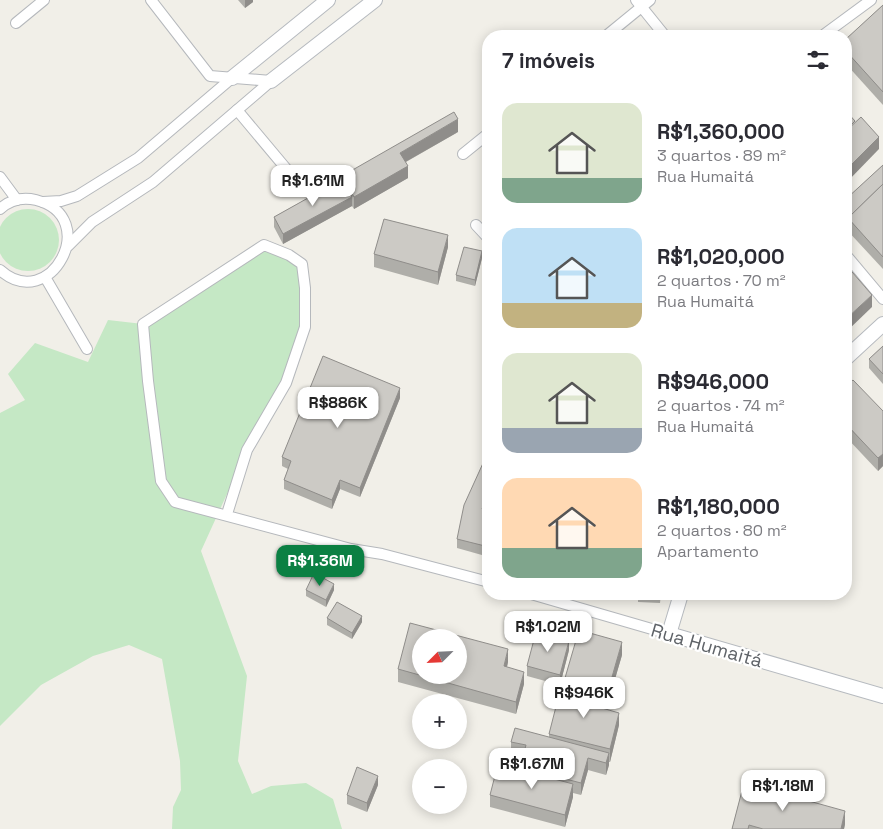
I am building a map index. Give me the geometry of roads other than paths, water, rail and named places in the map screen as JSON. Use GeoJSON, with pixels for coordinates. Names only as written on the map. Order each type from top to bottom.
{"type":"FeatureCollection","features":[{"type":"Feature","properties":{"kind":"street"},"geometry":{"type":"LineString","coordinates":[[16,23],[44,0]]}},
{"type":"Feature","properties":{"kind":"street"},"geometry":{"type":"LineString","coordinates":[[151,0],[210,76],[271,81]]}},
{"type":"Feature","properties":{"kind":"street"},"geometry":{"type":"LineString","coordinates":[[0,209],[17,200],[61,201],[77,196],[138,158],[328,0]]}},
{"type":"Feature","properties":{"kind":"street"},"geometry":{"type":"LineString","coordinates":[[68,246],[92,222],[153,182],[271,81],[375,0]]}},
{"type":"Feature","properties":{"kind":"street"},"geometry":{"type":"LineString","coordinates":[[612,30],[639,3],[650,0]]}},
{"type":"Feature","properties":{"kind":"street"},"geometry":{"type":"LineString","coordinates":[[830,30],[871,0]]}},
{"type":"Feature","properties":{"kind":"street"},"geometry":{"type":"LineString","coordinates":[[639,3],[660,30]]}},
{"type":"Feature","properties":{"kind":"street"},"geometry":{"type":"LineString","coordinates":[[237,110],[304,190]]}},
{"type":"Feature","properties":{"kind":"street"},"geometry":{"type":"LineString","coordinates":[[463,154],[482,139]]}},
{"type":"Feature","properties":{"kind":"street"},"geometry":{"type":"LineString","coordinates":[[0,177],[17,200]]}},
{"type":"Feature","properties":{"kind":"street"},"geometry":{"type":"LineString","coordinates":[[2,274],[18,280],[32,281],[45,277],[56,270],[64,259],[68,246],[67,232],[63,220],[54,209],[43,202]]}},
{"type":"Feature","properties":{"kind":"street"},"geometry":{"type":"LineString","coordinates":[[476,225],[482,232]]}},
{"type":"Feature","properties":{"kind":"street"},"geometry":{"type":"LineString","coordinates":[[227,514],[247,450],[286,382],[305,327],[305,288],[302,264],[290,255],[264,245],[143,324],[148,381],[162,481],[175,502],[227,514],[351,549],[382,554],[482,580]]}},
{"type":"Feature","properties":{"kind":"street"},"geometry":{"type":"LineString","coordinates":[[852,262],[883,299]]}},
{"type":"Feature","properties":{"kind":"street"},"geometry":{"type":"LineString","coordinates":[[45,277],[87,349]]}},
{"type":"Feature","properties":{"kind":"street"},"geometry":{"type":"LineString","coordinates":[[852,352],[883,324]]}},
{"type":"Feature","properties":{"kind":"street","name":"Rua Humaitá"},"geometry":{"type":"LineString","coordinates":[[552,600],[883,696]]}},
{"type":"Feature","properties":{"kind":"street"},"geometry":{"type":"LineString","coordinates":[[669,634],[679,600]]}}]}
